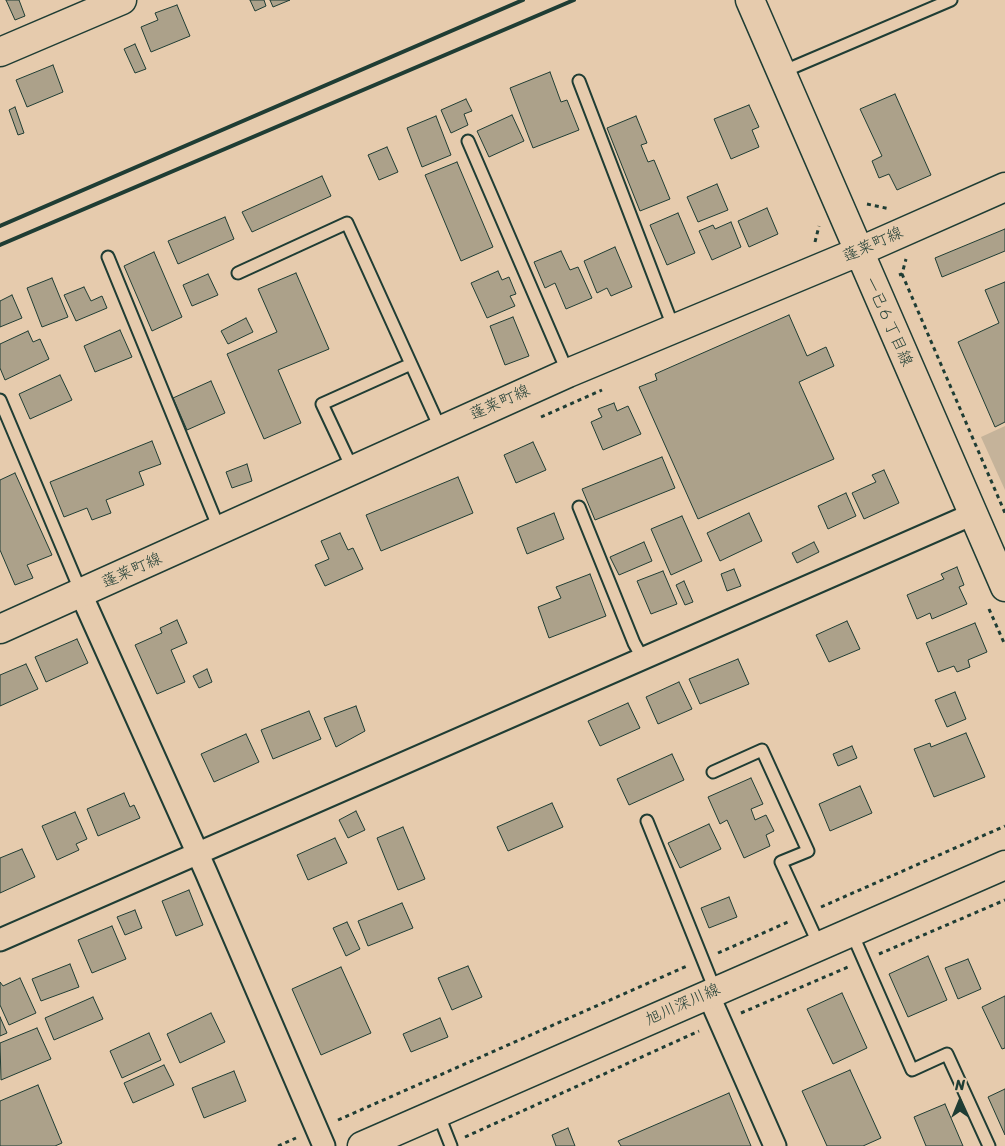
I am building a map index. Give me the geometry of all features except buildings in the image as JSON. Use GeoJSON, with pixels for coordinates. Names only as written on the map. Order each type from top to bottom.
{"type":"FeatureCollection","features":[{"type":"Feature","properties":{"kind":"street"},"geometry":{"type":"LineString","coordinates":[[0,52],[122,0]]}},
{"type":"Feature","properties":{"kind":"street","name":"一已６丁目線"},"geometry":{"type":"LineString","coordinates":[[750,0],[1005,587]]}},
{"type":"Feature","properties":{"kind":"street","name":"蓬莱町線"},"geometry":{"type":"LineString","coordinates":[[0,629],[568,373],[858,252],[1005,187]]}},
{"type":"Feature","properties":{"kind":"street"},"geometry":{"type":"LineString","coordinates":[[0,940],[973,514]]}},
{"type":"Feature","properties":{"kind":"street"},"geometry":{"type":"LineString","coordinates":[[81,594],[198,854],[320,1138]]}},
{"type":"Feature","properties":{"kind":"street","name":"旭川深川線"},"geometry":{"type":"LineString","coordinates":[[362,1146],[1005,865]]}},
{"type":"Feature","properties":{"kind":"street"},"geometry":{"type":"LineString","coordinates":[[712,992],[775,1146]]}},
{"type":"Feature","properties":{"kind":"lane"},"geometry":{"type":"LineString","coordinates":[[782,72],[951,0]]}},
{"type":"Feature","properties":{"kind":"lane"},"geometry":{"type":"LineString","coordinates":[[579,81],[674,328]]}},
{"type":"Feature","properties":{"kind":"lane"},"geometry":{"type":"LineString","coordinates":[[468,141],[568,373]]}},
{"type":"Feature","properties":{"kind":"lane"},"geometry":{"type":"LineString","coordinates":[[238,273],[347,224],[442,430]]}},
{"type":"Feature","properties":{"kind":"lane"},"geometry":{"type":"LineString","coordinates":[[108,257],[220,531]]}},
{"type":"Feature","properties":{"kind":"lane"},"geometry":{"type":"LineString","coordinates":[[353,471],[322,404],[410,364]]}},
{"type":"Feature","properties":{"kind":"lane"},"geometry":{"type":"LineString","coordinates":[[0,400],[81,594]]}},
{"type":"Feature","properties":{"kind":"lane"},"geometry":{"type":"LineString","coordinates":[[579,507],[634,643],[643,659]]}},
{"type":"Feature","properties":{"kind":"lane"},"geometry":{"type":"LineString","coordinates":[[713,772],[762,750],[808,851],[781,862],[819,945]]}},
{"type":"Feature","properties":{"kind":"lane"},"geometry":{"type":"LineString","coordinates":[[648,821],[703,959],[712,992]]}},
{"type":"Feature","properties":{"kind":"lane"},"geometry":{"type":"LineString","coordinates":[[851,931],[912,1070],[947,1054],[989,1146]]}},
{"type":"Feature","properties":{"kind":"lane"},"geometry":{"type":"LineString","coordinates":[[438,1112],[451,1146]]}},
{"type":"Feature","properties":{"kind":"path"},"geometry":{"type":"LineString","coordinates":[[902,274],[1005,512]]}},
{"type":"Feature","properties":{"kind":"path"},"geometry":{"type":"LineString","coordinates":[[278,1146],[320,1138],[703,959],[1005,826]]}},
{"type":"Feature","properties":{"kind":"shaded area"},"geometry":{"type":"Polygon","coordinates":[[[1005,426],[1005,490],[981,437],[1005,426]]]}},
{"type":"Feature","properties":{"kind":"railway"},"geometry":{"type":"LineString","coordinates":[[0,226],[523,0]]}},
{"type":"Feature","properties":{"kind":"railway"},"geometry":{"type":"LineString","coordinates":[[0,245],[574,0]]}}]}
